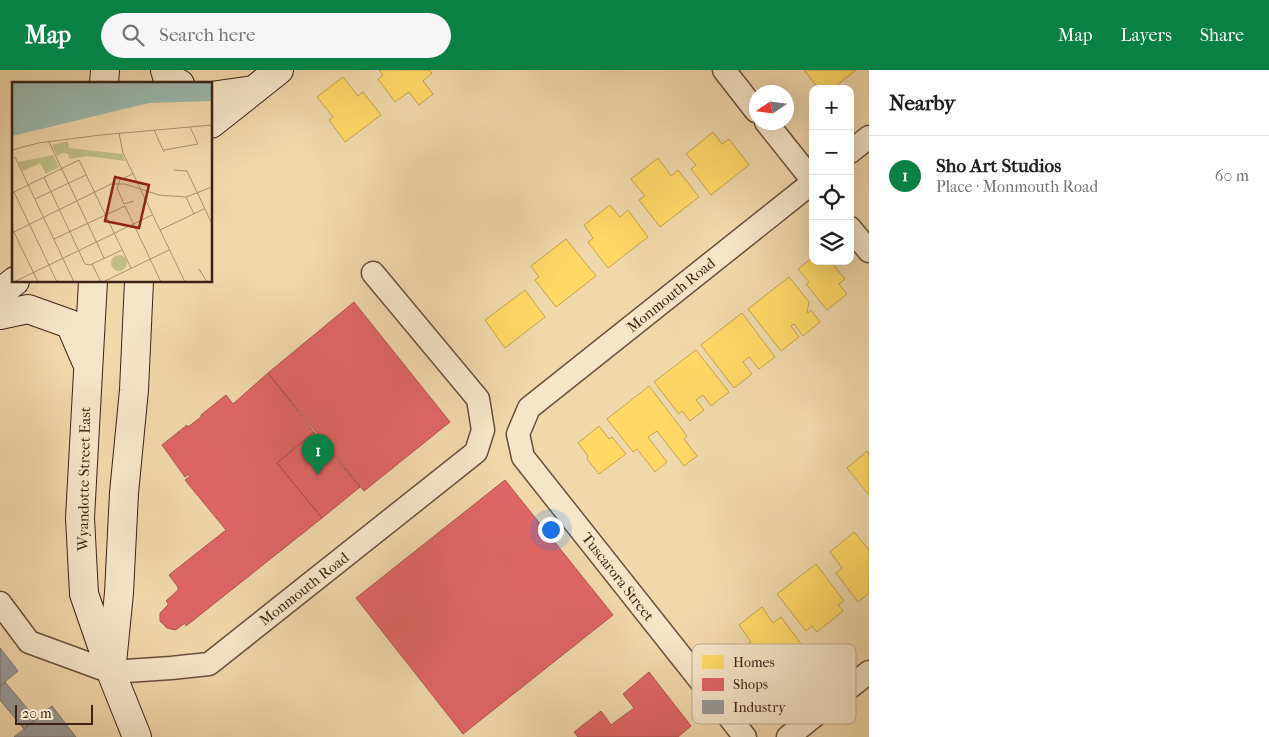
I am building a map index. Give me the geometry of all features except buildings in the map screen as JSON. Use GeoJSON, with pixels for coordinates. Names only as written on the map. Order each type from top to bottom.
{"type":"FeatureCollection","features":[{"type":"Feature","properties":{"kind":"main road"},"geometry":{"type":"LineString","coordinates":[[165,70],[167,77],[176,82]]}},
{"type":"Feature","properties":{"kind":"main road"},"geometry":{"type":"LineString","coordinates":[[212,123],[279,70]]}},
{"type":"Feature","properties":{"kind":"main road"},"geometry":{"type":"LineString","coordinates":[[212,96],[253,90]]}},
{"type":"Feature","properties":{"kind":"main road"},"geometry":{"type":"LineString","coordinates":[[0,293],[13,282]]}},
{"type":"Feature","properties":{"kind":"main road","name":"Wyandotte Street East"},"geometry":{"type":"LineString","coordinates":[[93,282],[80,518],[84,594],[111,672],[138,737]]}},
{"type":"Feature","properties":{"kind":"main road","name":"Wyandotte Street East"},"geometry":{"type":"LineString","coordinates":[[111,672],[120,593],[124,493],[134,390],[139,282]]}},
{"type":"Feature","properties":{"kind":"main road"},"geometry":{"type":"LineString","coordinates":[[0,315],[28,309],[70,324],[88,367]]}},
{"type":"Feature","properties":{"kind":"street"},"geometry":{"type":"LineString","coordinates":[[724,70],[749,102]]}},
{"type":"Feature","properties":{"kind":"street"},"geometry":{"type":"LineString","coordinates":[[772,130],[809,176]]}},
{"type":"Feature","properties":{"kind":"street"},"geometry":{"type":"LineString","coordinates":[[854,149],[869,137]]}},
{"type":"Feature","properties":{"kind":"street","name":"Monmouth Road"},"geometry":{"type":"LineString","coordinates":[[529,408],[809,184]]}},
{"type":"Feature","properties":{"kind":"street"},"geometry":{"type":"LineString","coordinates":[[854,233],[869,251]]}},
{"type":"Feature","properties":{"kind":"street","name":"Monmouth Road"},"geometry":{"type":"LineString","coordinates":[[111,672],[209,664],[476,452],[483,430],[478,400],[373,273]]}},
{"type":"Feature","properties":{"kind":"street","name":"Tuscarora Street"},"geometry":{"type":"LineString","coordinates":[[529,408],[518,434],[523,457],[692,670]]}},
{"type":"Feature","properties":{"kind":"street"},"geometry":{"type":"LineString","coordinates":[[0,603],[29,642],[111,672]]}},
{"type":"Feature","properties":{"kind":"street"},"geometry":{"type":"LineString","coordinates":[[856,682],[869,672]]}},
{"type":"Feature","properties":{"kind":"street","name":"Tuscarora Street"},"geometry":{"type":"LineString","coordinates":[[735,724],[745,737]]}},
{"type":"Feature","properties":{"kind":"street"},"geometry":{"type":"LineString","coordinates":[[788,737],[804,724]]}},
{"type":"Feature","properties":{"kind":"place","name":"Sho Art Studios"},"geometry":{"type":"Point","coordinates":[318,475]}}]}
